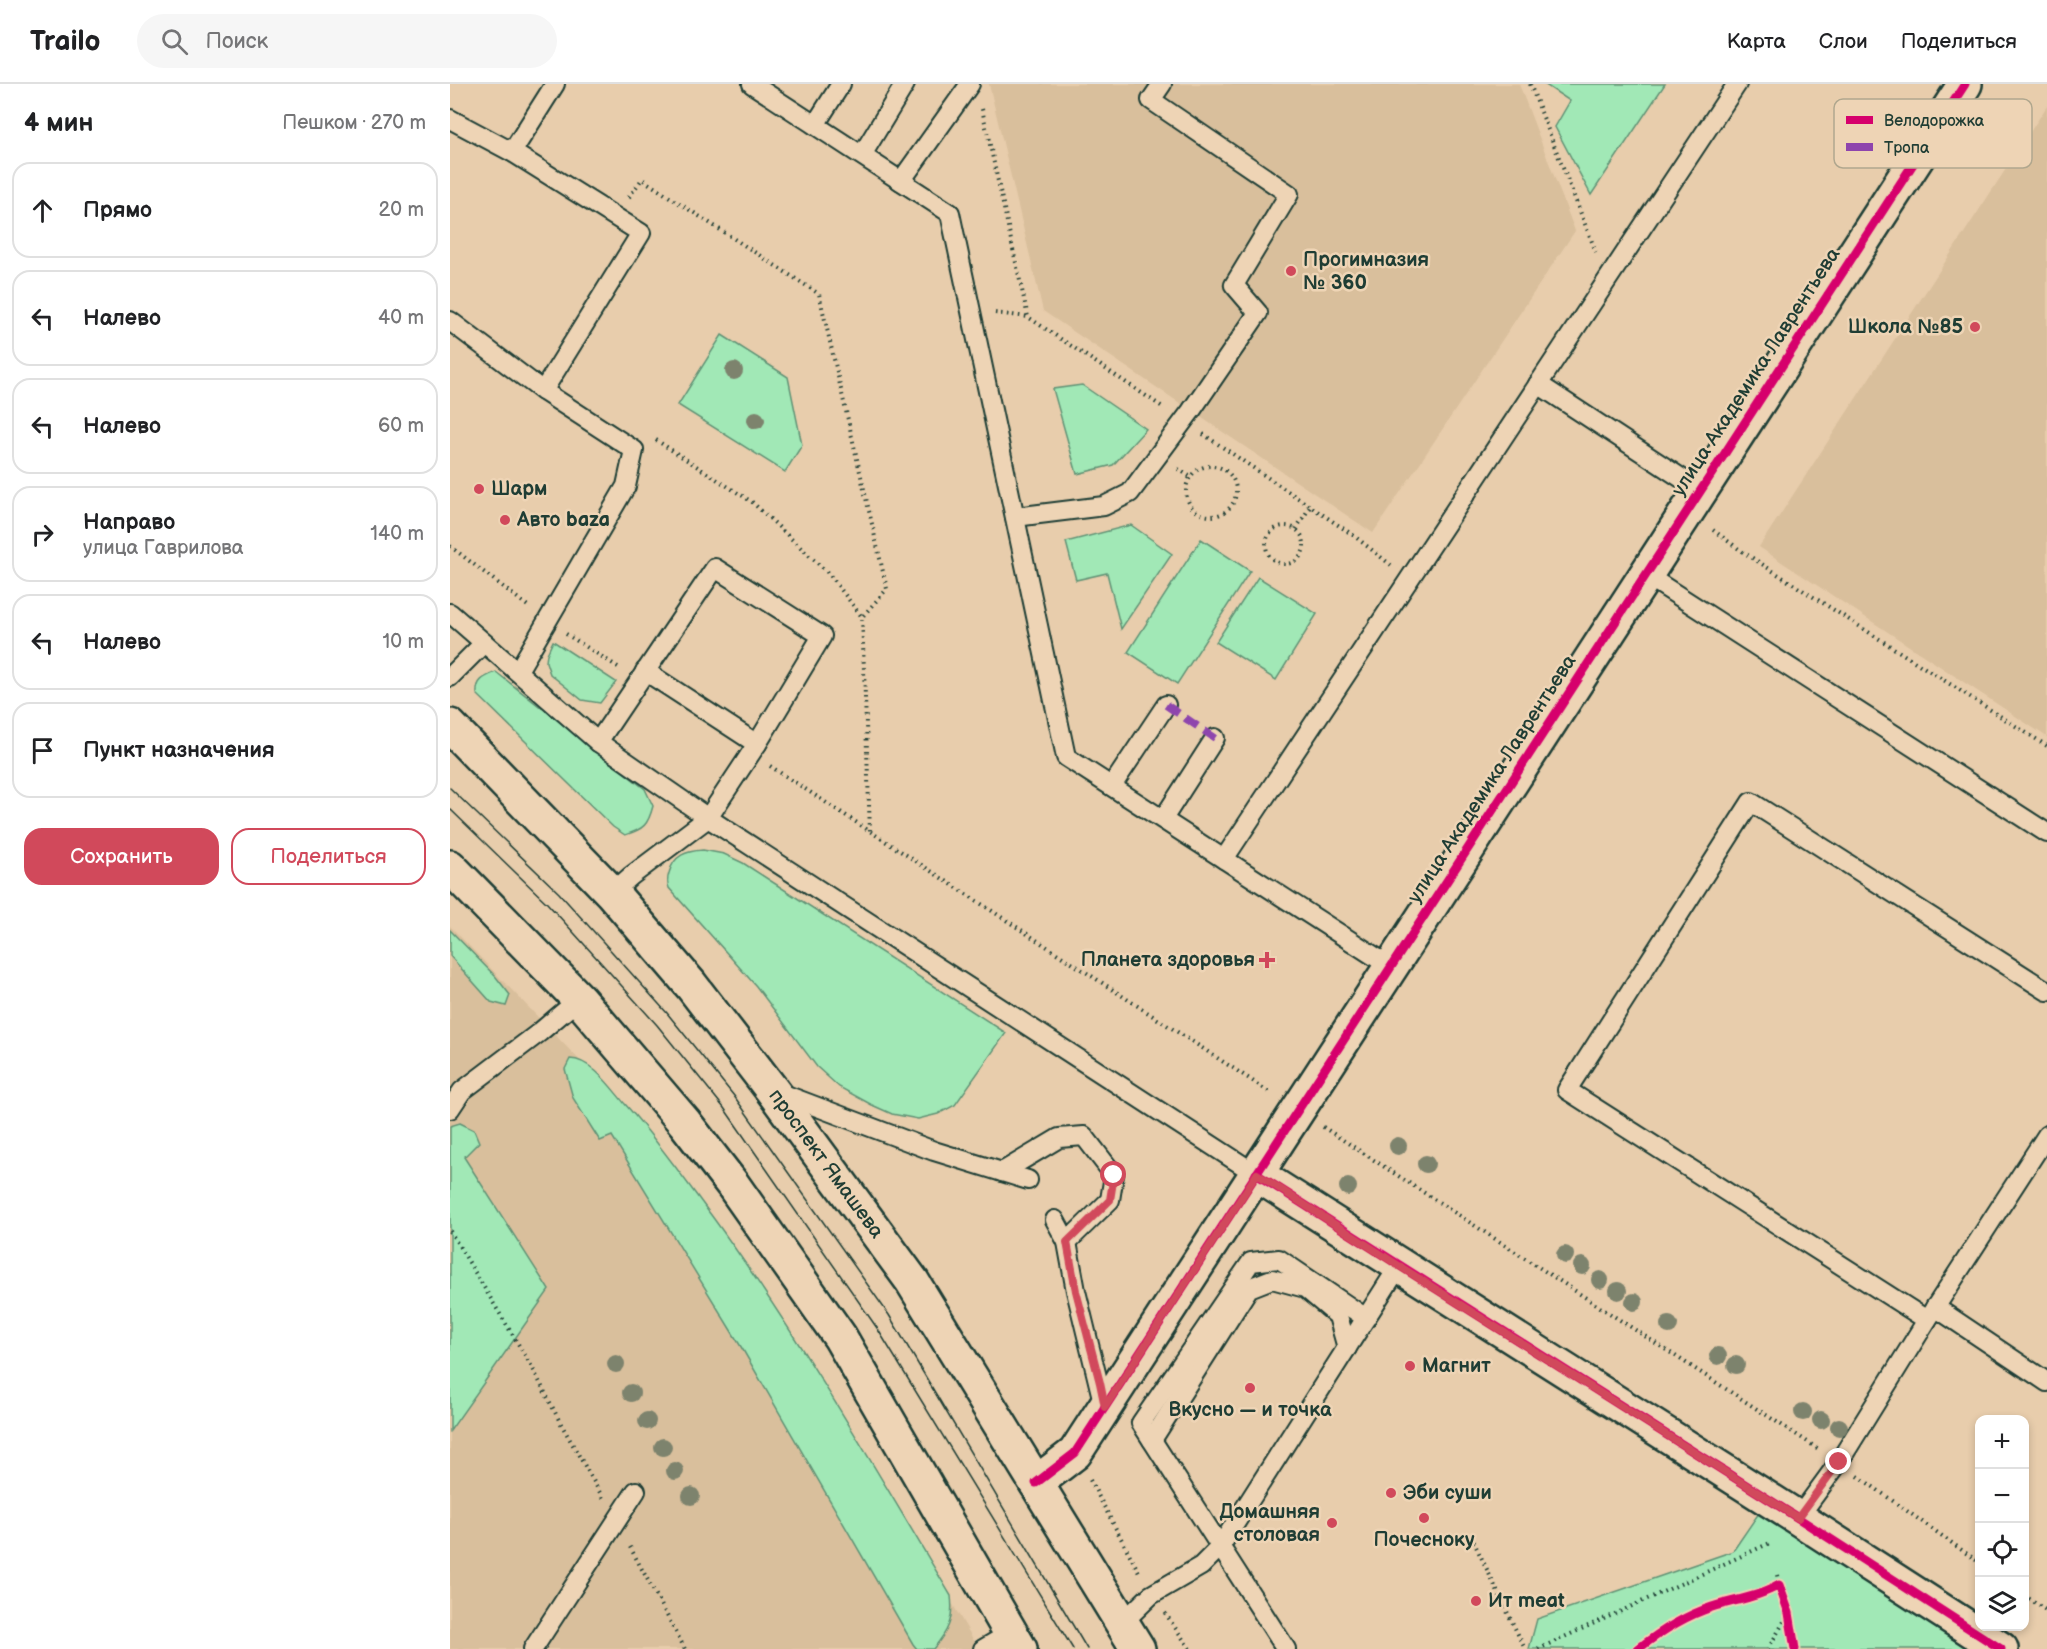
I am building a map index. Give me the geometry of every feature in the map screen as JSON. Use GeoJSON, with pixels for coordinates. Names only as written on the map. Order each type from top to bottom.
{"type":"FeatureCollection","features":[{"type":"Feature","properties":{"kind":"street","name":"улица Академика Лаврентьева"},"geometry":{"type":"LineString","coordinates":[[1955,99],[1965,84]]}},
{"type":"Feature","properties":{"kind":"street","name":"улица Академика Лаврентьева"},"geometry":{"type":"LineString","coordinates":[[1036,1483],[1075,1453],[1911,168]]}},
{"type":"Feature","properties":{"kind":"street","name":"проспект Ямашева"},"geometry":{"type":"LineString","coordinates":[[450,726],[612,893],[691,984],[772,1090],[912,1281],[1130,1637]]}},
{"type":"Feature","properties":{"kind":"street"},"geometry":{"type":"LineString","coordinates":[[450,867],[579,999],[685,1123],[733,1185],[840,1338],[1016,1641]]}},
{"type":"Feature","properties":{"kind":"street"},"geometry":{"type":"LineString","coordinates":[[1257,1174],[2001,1649]]}},
{"type":"Feature","properties":{"kind":"lane"},"geometry":{"type":"LineString","coordinates":[[512,152],[555,84]]}},
{"type":"Feature","properties":{"kind":"lane"},"geometry":{"type":"LineString","coordinates":[[752,84],[950,213],[1066,757],[1391,967]]}},
{"type":"Feature","properties":{"kind":"lane"},"geometry":{"type":"LineString","coordinates":[[815,125],[841,84]]}},
{"type":"Feature","properties":{"kind":"lane"},"geometry":{"type":"LineString","coordinates":[[862,155],[905,84]]}},
{"type":"Feature","properties":{"kind":"lane"},"geometry":{"type":"LineString","coordinates":[[901,181],[970,84]]}},
{"type":"Feature","properties":{"kind":"lane"},"geometry":{"type":"LineString","coordinates":[[1015,517],[1104,506],[1130,493],[1191,411],[1258,313],[1234,285],[1289,194],[1151,100],[1162,84]]}},
{"type":"Feature","properties":{"kind":"lane"},"geometry":{"type":"LineString","coordinates":[[1224,859],[1737,84]]}},
{"type":"Feature","properties":{"kind":"lane"},"geometry":{"type":"LineString","coordinates":[[450,119],[512,152],[641,233],[543,391]]}},
{"type":"Feature","properties":{"kind":"lane"},"geometry":{"type":"LineString","coordinates":[[450,321],[543,391],[634,450],[626,486],[518,671]]}},
{"type":"Feature","properties":{"kind":"lane"},"geometry":{"type":"LineString","coordinates":[[1538,384],[1701,491]]}},
{"type":"Feature","properties":{"kind":"lane"},"geometry":{"type":"LineString","coordinates":[[598,742],[715,568],[822,636],[754,749],[708,818],[612,893]]}},
{"type":"Feature","properties":{"kind":"lane"},"geometry":{"type":"LineString","coordinates":[[1646,575],[2047,834]]}},
{"type":"Feature","properties":{"kind":"lane"},"geometry":{"type":"LineString","coordinates":[[450,613],[598,742],[708,818],[1257,1174]]}},
{"type":"Feature","properties":{"kind":"lane"},"geometry":{"type":"LineString","coordinates":[[450,677],[484,643]]}},
{"type":"Feature","properties":{"kind":"lane"},"geometry":{"type":"LineString","coordinates":[[642,676],[754,749]]}},
{"type":"Feature","properties":{"kind":"lane"},"geometry":{"type":"LineString","coordinates":[[1112,786],[1166,705]]}},
{"type":"Feature","properties":{"kind":"lane"},"geometry":{"type":"LineString","coordinates":[[1163,819],[1215,738]]}},
{"type":"Feature","properties":{"kind":"lane"},"geometry":{"type":"LineString","coordinates":[[2047,991],[1751,802],[1567,1090],[2047,1382]]}},
{"type":"Feature","properties":{"kind":"lane"},"geometry":{"type":"LineString","coordinates":[[450,1109],[462,1091],[540,1032],[579,999]]}},
{"type":"Feature","properties":{"kind":"lane"},"geometry":{"type":"LineString","coordinates":[[772,1090],[934,1151],[1028,1180]]}},
{"type":"Feature","properties":{"kind":"lane"},"geometry":{"type":"LineString","coordinates":[[1798,1518],[1839,1462],[1931,1313],[2047,1135]]}},
{"type":"Feature","properties":{"kind":"lane"},"geometry":{"type":"LineString","coordinates":[[1002,1172],[1059,1138],[1084,1136],[1114,1175],[1110,1200],[1067,1242]]}},
{"type":"Feature","properties":{"kind":"lane"},"geometry":{"type":"LineString","coordinates":[[1055,1220],[1067,1242],[1076,1291],[1105,1407]]}},
{"type":"Feature","properties":{"kind":"lane"},"geometry":{"type":"LineString","coordinates":[[1286,1649],[1141,1423],[1251,1262],[1279,1259],[1366,1318]]}},
{"type":"Feature","properties":{"kind":"lane"},"geometry":{"type":"LineString","coordinates":[[1130,1637],[1151,1595],[1201,1566],[1220,1547],[1399,1266]]}},
{"type":"Feature","properties":{"kind":"lane"},"geometry":{"type":"LineString","coordinates":[[1152,1440],[1248,1288],[1272,1279],[1305,1288],[1338,1316],[1347,1348]]}},
{"type":"Feature","properties":{"kind":"lane"},"geometry":{"type":"LineString","coordinates":[[533,1649],[636,1491]]}},
{"type":"Feature","properties":{"kind":"lane"},"geometry":{"type":"LineString","coordinates":[[983,1649],[1016,1641]]}},
{"type":"Feature","properties":{"kind":"path"},"geometry":{"type":"LineString","coordinates":[[1530,84],[1607,281]]}},
{"type":"Feature","properties":{"kind":"path"},"geometry":{"type":"LineString","coordinates":[[981,107],[1028,317]]}},
{"type":"Feature","properties":{"kind":"path"},"geometry":{"type":"LineString","coordinates":[[615,217],[642,179],[819,294],[887,589],[862,617]]}},
{"type":"Feature","properties":{"kind":"path"},"geometry":{"type":"LineString","coordinates":[[1215,466],[1223,469],[1235,480],[1237,489],[1233,504],[1221,515],[1213,516],[1197,512],[1191,507],[1187,498],[1187,482],[1199,469],[1215,466]]}},
{"type":"Feature","properties":{"kind":"path"},"geometry":{"type":"LineString","coordinates":[[1296,529],[1310,507]]}},
{"type":"Feature","properties":{"kind":"path"},"geometry":{"type":"LineString","coordinates":[[1281,526],[1296,529],[1304,540],[1304,549],[1299,558],[1287,564],[1272,560],[1266,549],[1267,537],[1271,531],[1281,526]]}},
{"type":"Feature","properties":{"kind":"path"},"geometry":{"type":"LineString","coordinates":[[450,546],[548,622],[642,676]]}},
{"type":"Feature","properties":{"kind":"path"},"geometry":{"type":"LineString","coordinates":[[1743,552],[2047,746]]}},
{"type":"Feature","properties":{"kind":"path"},"geometry":{"type":"LineString","coordinates":[[754,749],[1297,1110],[1839,1462],[1975,1559]]}},
{"type":"Feature","properties":{"kind":"path"},"geometry":{"type":"LineString","coordinates":[[450,1231],[532,1367],[685,1649]]}},
{"type":"Feature","properties":{"kind":"path"},"geometry":{"type":"LineString","coordinates":[[1471,1536],[1525,1649]]}},
{"type":"Feature","properties":{"kind":"path"},"geometry":{"type":"LineString","coordinates":[[1538,1649],[1772,1542]]}},
{"type":"Feature","properties":{"kind":"path"},"geometry":{"type":"LineString","coordinates":[[1777,1575],[1779,1585]]}},
{"type":"Feature","properties":{"kind":"path"},"geometry":{"type":"LineString","coordinates":[[2029,1598],[2047,1611]]}},
{"type":"Feature","properties":{"kind":"path"},"geometry":{"type":"LineString","coordinates":[[1768,1649],[1789,1613]]}},
{"type":"Feature","properties":{"kind":"shaded area","name":"Прогимназия № 360"},"geometry":{"type":"Polygon","coordinates":[[[989,84],[1519,84],[1575,231],[1373,533],[1043,311],[989,84]]]}},
{"type":"Feature","properties":{"kind":"shaded area","name":"Школа №85"},"geometry":{"type":"Polygon","coordinates":[[[2047,106],[2047,737],[1759,547],[2007,168],[2032,168],[2032,129],[2047,106]]]}},
{"type":"Feature","properties":{"kind":"shaded area"},"geometry":{"type":"Polygon","coordinates":[[[450,926],[589,1070],[809,1361],[979,1649],[450,1649],[450,926]]]}},
{"type":"Feature","properties":{"kind":"green space"},"geometry":{"type":"Polygon","coordinates":[[[1544,84],[1665,84],[1591,195],[1555,127],[1570,101],[1544,84]]]}},
{"type":"Feature","properties":{"kind":"green space"},"geometry":{"type":"Polygon","coordinates":[[[722,335],[788,377],[802,445],[785,472],[678,405],[722,335]]]}},
{"type":"Feature","properties":{"kind":"green space"},"geometry":{"type":"Polygon","coordinates":[[[1082,385],[1146,429],[1113,465],[1077,474],[1053,389],[1082,385]]]}},
{"type":"Feature","properties":{"kind":"green space"},"geometry":{"type":"Polygon","coordinates":[[[1131,525],[1172,554],[1121,629],[1107,573],[1076,580],[1066,542],[1131,525]]]}},
{"type":"Feature","properties":{"kind":"green space"},"geometry":{"type":"Polygon","coordinates":[[[1201,539],[1250,571],[1177,684],[1128,652],[1201,539]]]}},
{"type":"Feature","properties":{"kind":"green space"},"geometry":{"type":"Polygon","coordinates":[[[1258,577],[1317,614],[1276,680],[1216,642],[1258,577]]]}},
{"type":"Feature","properties":{"kind":"green space"},"geometry":{"type":"Polygon","coordinates":[[[553,641],[616,682],[600,703],[582,700],[550,674],[546,662],[553,641]]]}},
{"type":"Feature","properties":{"kind":"green space"},"geometry":{"type":"Polygon","coordinates":[[[496,672],[645,789],[653,806],[644,825],[637,831],[625,835],[613,827],[477,694],[478,685],[482,680],[496,672]]]}},
{"type":"Feature","properties":{"kind":"green space"},"geometry":{"type":"Polygon","coordinates":[[[703,850],[724,854],[743,863],[1006,1033],[955,1105],[938,1114],[918,1119],[892,1114],[839,1087],[817,1067],[756,986],[669,888],[668,875],[677,858],[691,851],[703,850]]]}},
{"type":"Feature","properties":{"kind":"green space"},"geometry":{"type":"Polygon","coordinates":[[[450,930],[496,977],[510,995],[506,1006],[491,1002],[450,956],[450,930]]]}},
{"type":"Feature","properties":{"kind":"green space"},"geometry":{"type":"Polygon","coordinates":[[[570,1059],[578,1060],[594,1069],[660,1146],[746,1264],[837,1404],[951,1596],[952,1612],[949,1625],[933,1649],[917,1649],[913,1644],[743,1350],[612,1136],[600,1141],[573,1098],[565,1069],[570,1059]]]}},
{"type":"Feature","properties":{"kind":"green space"},"geometry":{"type":"Polygon","coordinates":[[[460,1123],[474,1130],[479,1142],[464,1157],[549,1290],[450,1431],[450,1126],[460,1123]]]}},
{"type":"Feature","properties":{"kind":"green space"},"geometry":{"type":"Polygon","coordinates":[[[1761,1510],[1974,1649],[1529,1649],[1537,1619],[1733,1551],[1761,1510]]]}},
{"type":"Feature","properties":{"kind":"tram line"},"geometry":{"type":"LineString","coordinates":[[450,788],[559,893],[667,1013],[734,1096],[889,1315],[1087,1649]]}},
{"type":"Feature","properties":{"kind":"tram line"},"geometry":{"type":"LineString","coordinates":[[450,809],[547,903],[657,1025],[724,1108],[877,1328],[1073,1649]]}},
{"type":"Feature","properties":{"kind":"marked path"},"geometry":{"type":"LineString","coordinates":[[1166,705],[1215,738]]}},
{"type":"Feature","properties":{"kind":"cycle path"},"geometry":{"type":"LineString","coordinates":[[1955,99],[1965,84]]}},
{"type":"Feature","properties":{"kind":"cycle path"},"geometry":{"type":"LineString","coordinates":[[1036,1483],[1075,1453],[1910,168]]}},
{"type":"Feature","properties":{"kind":"cycle path"},"geometry":{"type":"LineString","coordinates":[[1256,1174],[2001,1649]]}},
{"type":"Feature","properties":{"kind":"cycle path"},"geometry":{"type":"LineString","coordinates":[[1638,1649],[1682,1619],[1779,1585],[1789,1613],[1795,1649]]}},
{"type":"Feature","properties":{"kind":"place","name":"Прогимназия № 360"},"geometry":{"type":"Point","coordinates":[1291,271]}},
{"type":"Feature","properties":{"kind":"place","name":"Школа №85"},"geometry":{"type":"Point","coordinates":[1975,327]}},
{"type":"Feature","properties":{"kind":"place","name":"Шарм"},"geometry":{"type":"Point","coordinates":[479,489]}},
{"type":"Feature","properties":{"kind":"place","name":"Авто baza"},"geometry":{"type":"Point","coordinates":[505,520]}},
{"type":"Feature","properties":{"kind":"place","name":"Планета здоровья"},"geometry":{"type":"Point","coordinates":[1267,960]}},
{"type":"Feature","properties":{"kind":"place","name":"Магнит"},"geometry":{"type":"Point","coordinates":[1410,1366]}},
{"type":"Feature","properties":{"kind":"place","name":"Вкусно — и точка"},"geometry":{"type":"Point","coordinates":[1250,1388]}},
{"type":"Feature","properties":{"kind":"place","name":"Эби суши"},"geometry":{"type":"Point","coordinates":[1391,1493]}},
{"type":"Feature","properties":{"kind":"place","name":"Почесноку"},"geometry":{"type":"Point","coordinates":[1424,1518]}},
{"type":"Feature","properties":{"kind":"place","name":"Домашняя столовая"},"geometry":{"type":"Point","coordinates":[1332,1523]}},
{"type":"Feature","properties":{"kind":"place","name":"Ит meat"},"geometry":{"type":"Point","coordinates":[1476,1601]}},
{"type":"Feature","properties":{"kind":"route"},"geometry":{"type":"LineString","coordinates":[[1114,1175],[1110,1200],[1067,1242],[1076,1291],[1105,1407],[1257,1174],[1798,1518],[1839,1462]]}}]}
